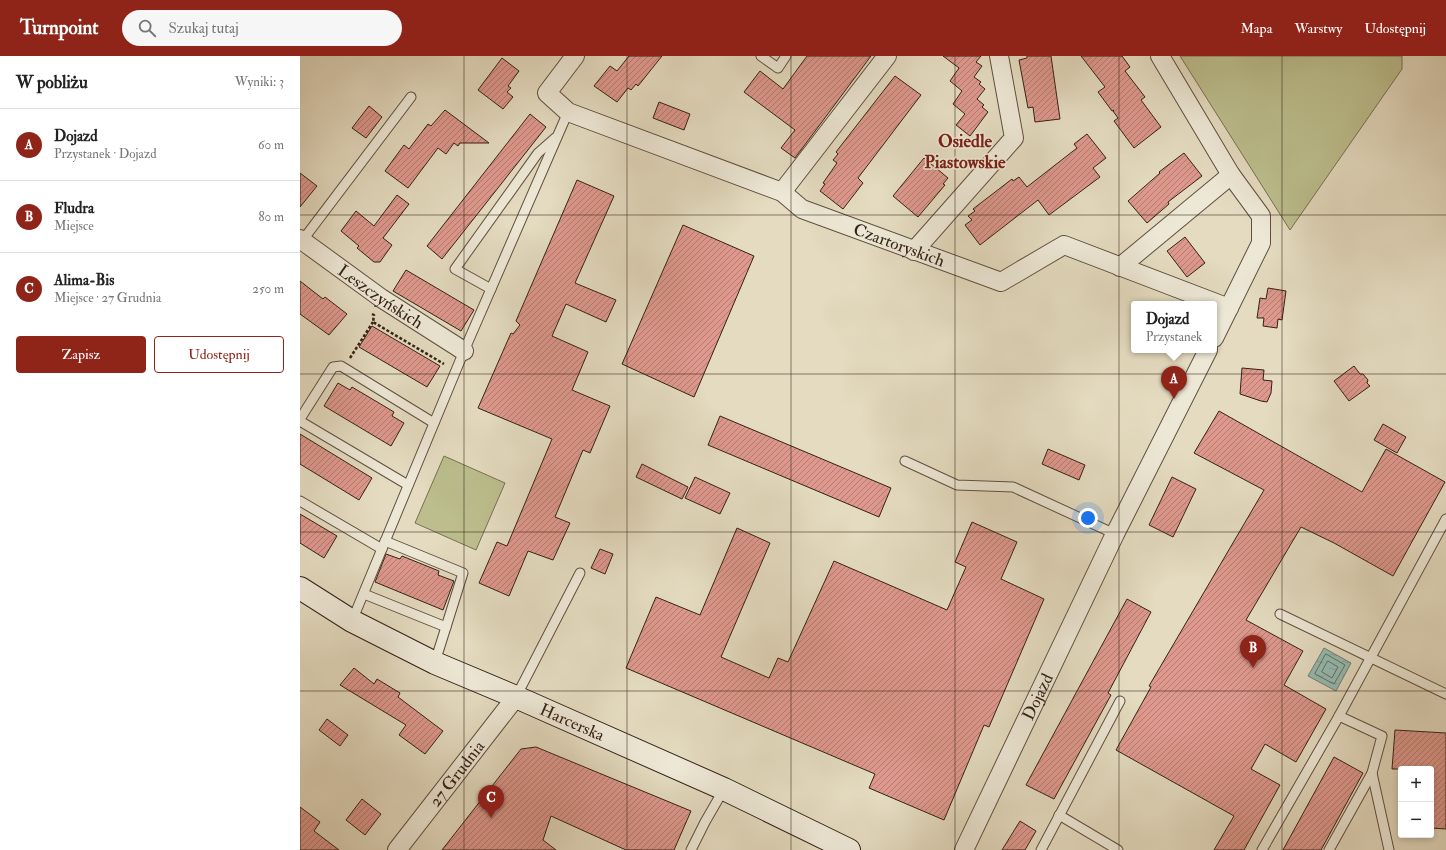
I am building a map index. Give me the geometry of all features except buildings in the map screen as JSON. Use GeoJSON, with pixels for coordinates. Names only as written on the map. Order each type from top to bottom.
{"type":"FeatureCollection","features":[{"type":"Feature","properties":{"kind":"street"},"geometry":{"type":"LineString","coordinates":[[568,112],[547,93],[575,56]]}},
{"type":"Feature","properties":{"kind":"street"},"geometry":{"type":"LineString","coordinates":[[782,192],[887,56]]}},
{"type":"Feature","properties":{"kind":"street"},"geometry":{"type":"LineString","coordinates":[[914,251],[1014,138],[999,56]]}},
{"type":"Feature","properties":{"kind":"street"},"geometry":{"type":"LineString","coordinates":[[1160,56],[1231,174],[1261,216],[1261,243],[1217,332]]}},
{"type":"Feature","properties":{"kind":"street","name":"Czartoryskich"},"geometry":{"type":"LineString","coordinates":[[568,112],[782,192],[802,209],[1001,282],[1064,245],[1210,301]]}},
{"type":"Feature","properties":{"kind":"street"},"geometry":{"type":"LineString","coordinates":[[1120,267],[1231,174]]}},
{"type":"Feature","properties":{"kind":"street","name":"Leszczyńskich"},"geometry":{"type":"LineString","coordinates":[[301,240],[381,298],[464,351]]}},
{"type":"Feature","properties":{"kind":"street","name":"Czartoryskich"},"geometry":{"type":"LineString","coordinates":[[1217,303],[1229,308]]}},
{"type":"Feature","properties":{"kind":"street","name":"Dojazd"},"geometry":{"type":"LineString","coordinates":[[964,850],[1115,534],[1206,353]]}},
{"type":"Feature","properties":{"kind":"street","name":"Harcerska"},"geometry":{"type":"LineString","coordinates":[[300,588],[352,621],[435,663],[516,697],[724,789],[849,850]]}},
{"type":"Feature","properties":{"kind":"street","name":"27 Grudnia"},"geometry":{"type":"LineString","coordinates":[[397,850],[516,697]]}},
{"type":"Feature","properties":{"kind":"lane"},"geometry":{"type":"LineString","coordinates":[[761,56],[778,68],[786,56]]}},
{"type":"Feature","properties":{"kind":"lane"},"geometry":{"type":"LineString","coordinates":[[301,240],[411,97]]}},
{"type":"Feature","properties":{"kind":"lane"},"geometry":{"type":"LineString","coordinates":[[352,621],[455,371],[568,112]]}},
{"type":"Feature","properties":{"kind":"lane"},"geometry":{"type":"LineString","coordinates":[[491,289],[455,269],[538,153],[558,135]]}},
{"type":"Feature","properties":{"kind":"lane"},"geometry":{"type":"LineString","coordinates":[[408,485],[300,420],[333,367],[341,366],[434,423]]}},
{"type":"Feature","properties":{"kind":"lane"},"geometry":{"type":"LineString","coordinates":[[905,461],[957,485],[1013,487],[1115,534]]}},
{"type":"Feature","properties":{"kind":"lane"},"geometry":{"type":"LineString","coordinates":[[300,501],[383,545],[463,573],[435,663]]}},
{"type":"Feature","properties":{"kind":"lane"},"geometry":{"type":"LineString","coordinates":[[1262,850],[1339,716],[1446,519]]}},
{"type":"Feature","properties":{"kind":"lane"},"geometry":{"type":"LineString","coordinates":[[516,697],[580,572]]}},
{"type":"Feature","properties":{"kind":"lane"},"geometry":{"type":"LineString","coordinates":[[364,594],[446,627]]}},
{"type":"Feature","properties":{"kind":"lane"},"geometry":{"type":"LineString","coordinates":[[1280,614],[1446,694]]}},
{"type":"Feature","properties":{"kind":"lane"},"geometry":{"type":"LineString","coordinates":[[1041,850],[1120,701]]}},
{"type":"Feature","properties":{"kind":"lane"},"geometry":{"type":"LineString","coordinates":[[1329,850],[1372,773],[1382,736],[1339,716]]}},
{"type":"Feature","properties":{"kind":"lane"},"geometry":{"type":"LineString","coordinates":[[1372,773],[1389,850]]}},
{"type":"Feature","properties":{"kind":"lane"},"geometry":{"type":"LineString","coordinates":[[691,850],[704,822],[724,789]]}},
{"type":"Feature","properties":{"kind":"lane"},"geometry":{"type":"LineString","coordinates":[[1059,815],[1118,850]]}},
{"type":"Feature","properties":{"kind":"path"},"geometry":{"type":"LineString","coordinates":[[344,368],[373,322],[374,315]]}},
{"type":"Feature","properties":{"kind":"path"},"geometry":{"type":"LineString","coordinates":[[373,322],[455,371]]}},
{"type":"Feature","properties":{"kind":"green space"},"geometry":{"type":"Polygon","coordinates":[[[1180,56],[1402,56],[1402,69],[1290,230],[1180,56]]]}},
{"type":"Feature","properties":{"kind":"green space"},"geometry":{"type":"Polygon","coordinates":[[[444,456],[505,483],[476,550],[415,523],[444,456]]]}},
{"type":"Feature","properties":{"kind":"water"},"geometry":{"type":"Polygon","coordinates":[[[1324,648],[1351,663],[1336,691],[1308,676],[1324,648]]]}},
{"type":"Feature","properties":{"kind":"place","name":"Dojazd"},"geometry":{"type":"Point","coordinates":[1174,399]}},
{"type":"Feature","properties":{"kind":"place","name":"Fludra"},"geometry":{"type":"Point","coordinates":[1253,668]}},
{"type":"Feature","properties":{"kind":"place","name":"Alima-Bis"},"geometry":{"type":"Point","coordinates":[491,818]}},
{"type":"Feature","properties":{"kind":"district","name":"Osiedle Piastowskie"},"geometry":{"type":"Point","coordinates":[965,151]}}]}
